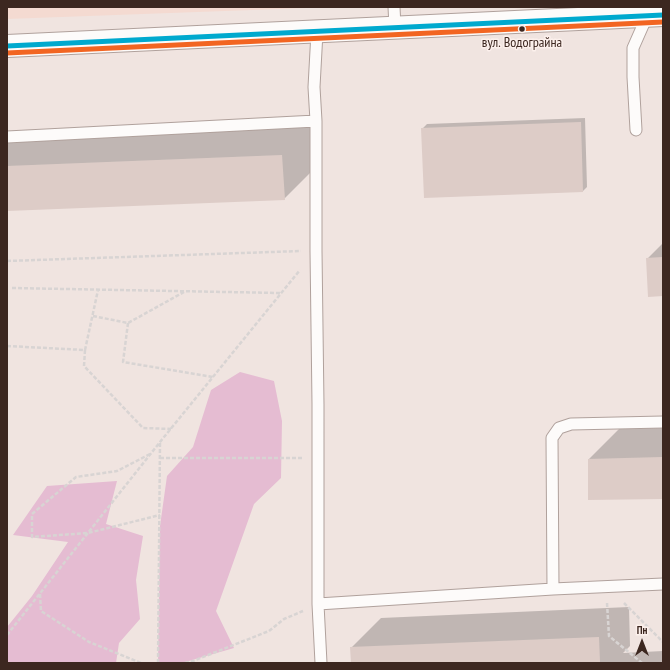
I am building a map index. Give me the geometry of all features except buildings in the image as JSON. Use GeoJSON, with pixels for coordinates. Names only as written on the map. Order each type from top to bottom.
{"type":"FeatureCollection","features":[{"type":"Feature","properties":{"kind":"street"},"geometry":{"type":"LineString","coordinates":[[7,46],[318,32],[394,17],[653,12]]}},
{"type":"Feature","properties":{"kind":"lane"},"geometry":{"type":"LineString","coordinates":[[636,130],[633,48],[653,12]]}},
{"type":"Feature","properties":{"kind":"lane"},"geometry":{"type":"LineString","coordinates":[[318,32],[314,86],[316,121],[318,604],[321,663]]}},
{"type":"Feature","properties":{"kind":"lane"},"geometry":{"type":"LineString","coordinates":[[7,137],[316,121]]}},
{"type":"Feature","properties":{"kind":"lane"},"geometry":{"type":"LineString","coordinates":[[553,589],[552,438],[559,428],[571,424],[663,422]]}},
{"type":"Feature","properties":{"kind":"lane"},"geometry":{"type":"LineString","coordinates":[[318,604],[553,589],[663,584]]}},
{"type":"Feature","properties":{"kind":"path"},"geometry":{"type":"LineString","coordinates":[[7,261],[316,251]]}},
{"type":"Feature","properties":{"kind":"path"},"geometry":{"type":"LineString","coordinates":[[7,635],[160,442],[316,251]]}},
{"type":"Feature","properties":{"kind":"path"},"geometry":{"type":"LineString","coordinates":[[12,288],[281,293]]}},
{"type":"Feature","properties":{"kind":"path"},"geometry":{"type":"LineString","coordinates":[[98,290],[85,350],[84,366],[143,428],[171,429]]}},
{"type":"Feature","properties":{"kind":"path"},"geometry":{"type":"LineString","coordinates":[[93,316],[128,323],[185,292]]}},
{"type":"Feature","properties":{"kind":"path"},"geometry":{"type":"LineString","coordinates":[[128,323],[123,362],[213,377]]}},
{"type":"Feature","properties":{"kind":"path"},"geometry":{"type":"LineString","coordinates":[[7,346],[85,350]]}},
{"type":"Feature","properties":{"kind":"path"},"geometry":{"type":"LineString","coordinates":[[158,663],[160,442]]}},
{"type":"Feature","properties":{"kind":"path"},"geometry":{"type":"LineString","coordinates":[[151,454],[116,471],[76,478],[32,514],[32,537],[88,533],[160,516]]}},
{"type":"Feature","properties":{"kind":"path"},"geometry":{"type":"LineString","coordinates":[[160,458],[318,458]]}},
{"type":"Feature","properties":{"kind":"path"},"geometry":{"type":"LineString","coordinates":[[606,586],[663,642]]}},
{"type":"Feature","properties":{"kind":"path"},"geometry":{"type":"LineString","coordinates":[[606,586],[608,636],[642,663]]}},
{"type":"Feature","properties":{"kind":"path"},"geometry":{"type":"LineString","coordinates":[[40,593],[41,611],[90,642],[142,663]]}},
{"type":"Feature","properties":{"kind":"path"},"geometry":{"type":"LineString","coordinates":[[185,663],[269,630],[284,619],[318,604]]}},
{"type":"Feature","properties":{"kind":"shaded area"},"geometry":{"type":"Polygon","coordinates":[[[7,7],[334,7],[7,19],[7,7]]]}},
{"type":"Feature","properties":{"kind":"shaded area"},"geometry":{"type":"Polygon","coordinates":[[[240,372],[274,381],[282,421],[281,478],[254,504],[216,611],[234,648],[182,663],[158,663],[160,526],[167,476],[193,447],[211,390],[240,372]]]}},
{"type":"Feature","properties":{"kind":"shaded area"},"geometry":{"type":"Polygon","coordinates":[[[117,481],[106,524],[143,536],[136,580],[140,619],[119,643],[116,663],[7,663],[7,627],[32,596],[68,542],[13,535],[47,486],[117,481]]]}},
{"type":"Feature","properties":{"kind":"transit line"},"geometry":{"type":"LineString","coordinates":[[7,46],[663,15]]}},
{"type":"Feature","properties":{"kind":"transit line"},"geometry":{"type":"LineString","coordinates":[[7,53],[663,22]]}},
{"type":"Feature","properties":{"kind":"place","name":"вул. Водограйна"},"geometry":{"type":"Point","coordinates":[522,29]}}]}
